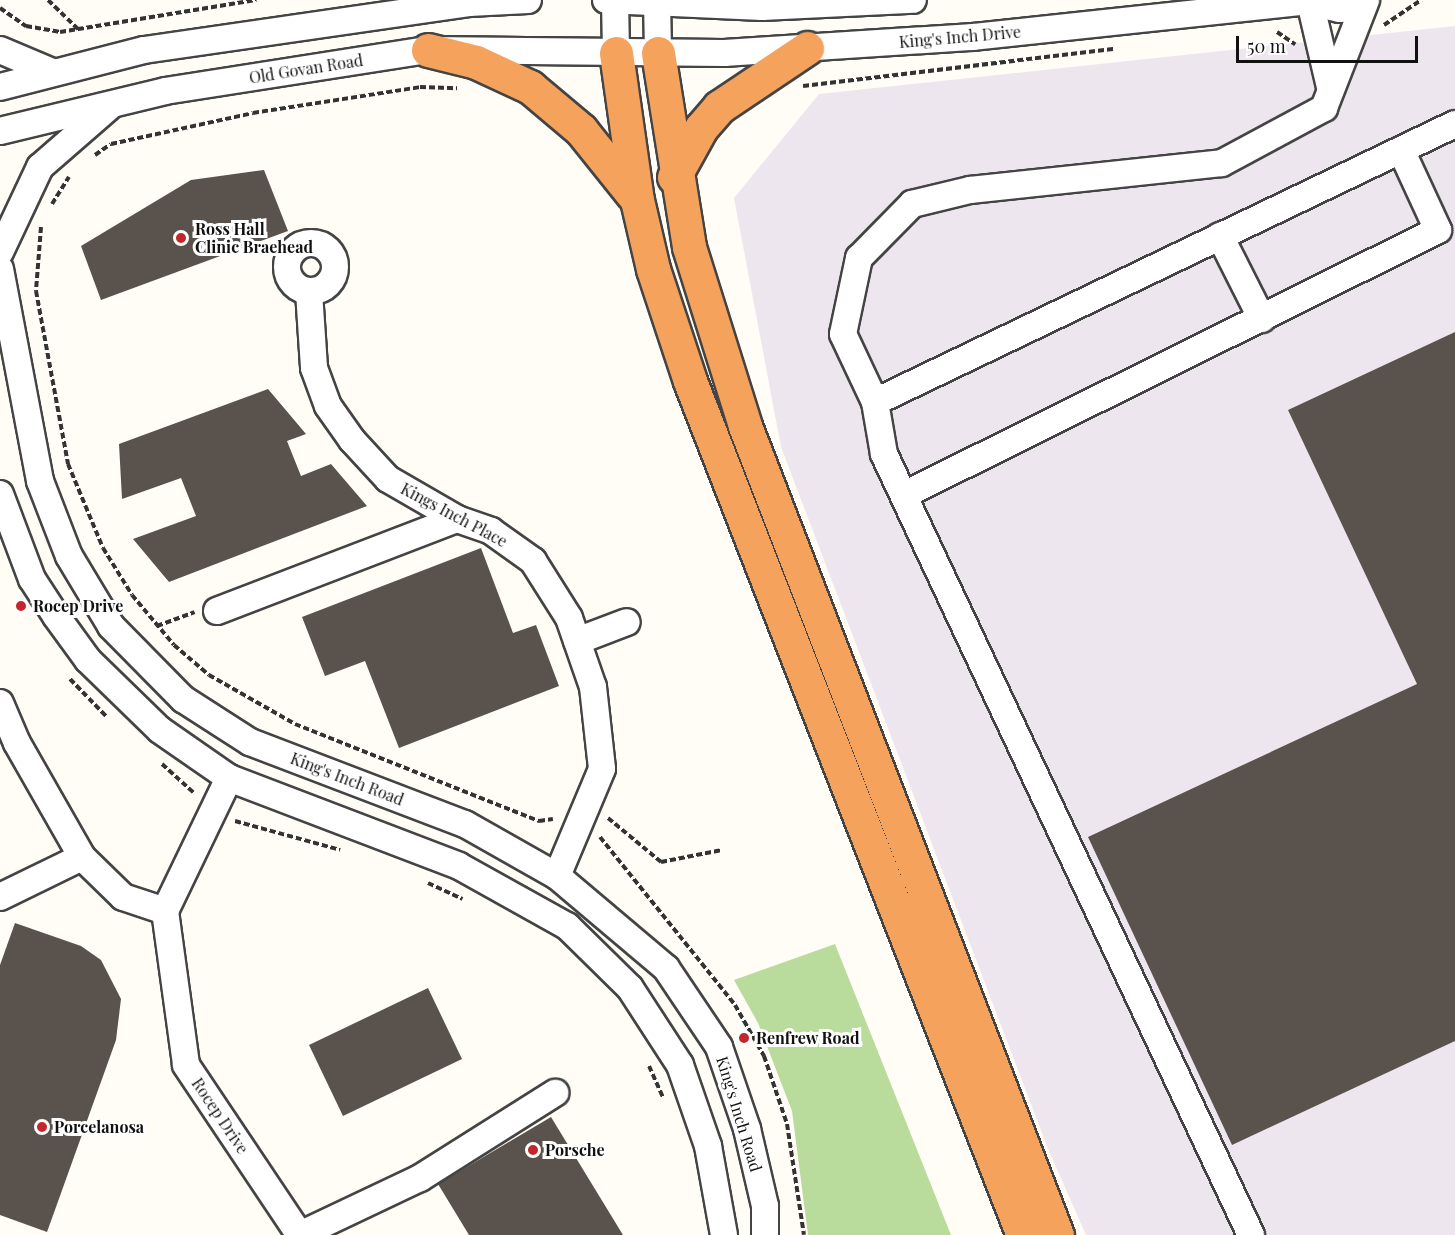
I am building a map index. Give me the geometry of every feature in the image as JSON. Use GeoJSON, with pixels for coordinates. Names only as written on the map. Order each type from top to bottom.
{"type":"FeatureCollection","features":[{"type":"Feature","properties":{"kind":"highway"},"geometry":{"type":"LineString","coordinates":[[674,177],[701,128],[719,107],[807,48]]}},
{"type":"Feature","properties":{"kind":"highway"},"geometry":{"type":"LineString","coordinates":[[428,50],[476,62],[530,87],[581,130],[637,200]]}},
{"type":"Feature","properties":{"kind":"highway"},"geometry":{"type":"LineString","coordinates":[[658,53],[674,177],[689,247],[765,484],[1056,1235]]}},
{"type":"Feature","properties":{"kind":"highway"},"geometry":{"type":"LineString","coordinates":[[616,54],[637,200],[690,381],[1023,1235]]}},
{"type":"Feature","properties":{"kind":"street"},"geometry":{"type":"LineString","coordinates":[[0,87],[144,50],[471,1],[528,0]]}},
{"type":"Feature","properties":{"kind":"street"},"geometry":{"type":"LineString","coordinates":[[606,0],[757,3],[913,0]]}},
{"type":"Feature","properties":{"kind":"street"},"geometry":{"type":"LineString","coordinates":[[615,0],[616,54]]}},
{"type":"Feature","properties":{"kind":"street"},"geometry":{"type":"LineString","coordinates":[[1251,1235],[884,454],[875,402],[843,334],[859,258],[912,204],[970,190],[1222,163],[1324,108],[1330,87],[1335,47],[1364,0]]}},
{"type":"Feature","properties":{"kind":"street","name":"King's Inch Drive"},"geometry":{"type":"LineString","coordinates":[[616,54],[807,48],[984,36],[1305,3],[1340,9],[1364,0]]}},
{"type":"Feature","properties":{"kind":"street"},"geometry":{"type":"LineString","coordinates":[[657,1],[658,53]]}},
{"type":"Feature","properties":{"kind":"street"},"geometry":{"type":"LineString","coordinates":[[1305,3],[1335,47]]}},
{"type":"Feature","properties":{"kind":"street"},"geometry":{"type":"LineString","coordinates":[[0,50],[52,72]]}},
{"type":"Feature","properties":{"kind":"street","name":"Old Govan Road"},"geometry":{"type":"LineString","coordinates":[[0,130],[115,102],[428,50],[616,54]]}},
{"type":"Feature","properties":{"kind":"street"},"geometry":{"type":"LineString","coordinates":[[0,252],[40,167],[115,102]]}},
{"type":"Feature","properties":{"kind":"street"},"geometry":{"type":"LineString","coordinates":[[875,402],[1455,124]]}},
{"type":"Feature","properties":{"kind":"street"},"geometry":{"type":"LineString","coordinates":[[904,495],[1438,230],[1401,150]]}},
{"type":"Feature","properties":{"kind":"street"},"geometry":{"type":"LineString","coordinates":[[1220,236],[1262,319]]}},
{"type":"Feature","properties":{"kind":"street","name":"King's Inch Road"},"geometry":{"type":"LineString","coordinates":[[0,269],[40,481],[69,556],[111,626],[183,699],[250,742],[465,824],[557,876],[666,968],[719,1047],[747,1130],[765,1206],[765,1235]]}},
{"type":"Feature","properties":{"kind":"street","name":"Kings Inch Place"},"geometry":{"type":"LineString","coordinates":[[309,292],[314,368],[328,406],[388,478],[457,519],[491,531],[534,561],[577,641],[593,687],[602,769],[557,876]]}},
{"type":"Feature","properties":{"kind":"street"},"geometry":{"type":"LineString","coordinates":[[0,494],[32,579],[88,660],[160,730],[229,778],[459,866],[567,926],[630,988],[680,1065],[708,1146],[724,1235]]}},
{"type":"Feature","properties":{"kind":"street"},"geometry":{"type":"LineString","coordinates":[[217,611],[457,519]]}},
{"type":"Feature","properties":{"kind":"street"},"geometry":{"type":"LineString","coordinates":[[577,641],[627,622]]}},
{"type":"Feature","properties":{"kind":"street"},"geometry":{"type":"LineString","coordinates":[[0,703],[8,745],[82,857],[123,897],[165,911],[229,778]]}},
{"type":"Feature","properties":{"kind":"street"},"geometry":{"type":"LineString","coordinates":[[0,897],[82,857]]}},
{"type":"Feature","properties":{"kind":"street","name":"Rocep Drive"},"geometry":{"type":"LineString","coordinates":[[165,911],[186,1065],[300,1235]]}},
{"type":"Feature","properties":{"kind":"street"},"geometry":{"type":"LineString","coordinates":[[300,1235],[420,1178],[555,1093]]}},
{"type":"Feature","properties":{"kind":"path"},"geometry":{"type":"LineString","coordinates":[[48,0],[79,30]]}},
{"type":"Feature","properties":{"kind":"path"},"geometry":{"type":"LineString","coordinates":[[0,8],[26,26],[79,30],[256,0]]}},
{"type":"Feature","properties":{"kind":"path"},"geometry":{"type":"LineString","coordinates":[[1270,33],[1281,32],[1302,51],[1370,45],[1391,16],[1421,0]]}},
{"type":"Feature","properties":{"kind":"path"},"geometry":{"type":"LineString","coordinates":[[798,86],[1124,48]]}},
{"type":"Feature","properties":{"kind":"path"},"geometry":{"type":"LineString","coordinates":[[85,161],[111,144],[253,113],[420,87],[465,89]]}},
{"type":"Feature","properties":{"kind":"path"},"geometry":{"type":"LineString","coordinates":[[48,212],[77,166]]}},
{"type":"Feature","properties":{"kind":"path"},"geometry":{"type":"LineString","coordinates":[[42,223],[36,291],[68,464],[103,548],[157,626],[209,675]]}},
{"type":"Feature","properties":{"kind":"path"},"geometry":{"type":"LineString","coordinates":[[157,626],[194,612],[217,611]]}},
{"type":"Feature","properties":{"kind":"path"},"geometry":{"type":"LineString","coordinates":[[65,671],[111,720]]}},
{"type":"Feature","properties":{"kind":"path"},"geometry":{"type":"LineString","coordinates":[[153,757],[213,809],[236,821],[348,852]]}},
{"type":"Feature","properties":{"kind":"path"},"geometry":{"type":"LineString","coordinates":[[415,877],[469,902]]}},
{"type":"Feature","properties":{"kind":"path"},"geometry":{"type":"LineString","coordinates":[[647,1061],[664,1101]]}},
{"type":"Feature","properties":{"kind":"shaded area"},"geometry":{"type":"Polygon","coordinates":[[[1455,26],[1455,1235],[1086,1235],[1048,1149],[781,447],[734,198],[819,94],[1455,26]]]}},
{"type":"Feature","properties":{"kind":"green space"},"geometry":{"type":"Polygon","coordinates":[[[835,944],[951,1235],[808,1235],[792,1111],[758,1023],[734,980],[835,944]]]}},
{"type":"Feature","properties":{"kind":"building","name":"Ross Hall Clinic Braehead"},"geometry":{"type":"Polygon","coordinates":[[[264,170],[288,231],[101,300],[81,246],[191,180],[264,170]]]}},
{"type":"Feature","properties":{"kind":"building"},"geometry":{"type":"Polygon","coordinates":[[[1455,332],[1455,1041],[1232,1145],[1088,837],[1417,684],[1288,410],[1455,332]]]}},
{"type":"Feature","properties":{"kind":"building"},"geometry":{"type":"Polygon","coordinates":[[[268,389],[306,434],[287,441],[301,476],[331,464],[367,506],[169,582],[133,539],[196,516],[181,478],[122,499],[119,444],[268,389]]]}},
{"type":"Feature","properties":{"kind":"building"},"geometry":{"type":"Polygon","coordinates":[[[481,548],[513,633],[536,625],[559,686],[399,748],[365,661],[325,676],[302,617],[481,548]]]}},
{"type":"Feature","properties":{"kind":"building","name":"Porcelanosa"},"geometry":{"type":"Polygon","coordinates":[[[15,923],[81,946],[101,960],[121,999],[116,1040],[47,1232],[0,1215],[0,965],[15,923]]]}},
{"type":"Feature","properties":{"kind":"building"},"geometry":{"type":"Polygon","coordinates":[[[428,988],[462,1059],[343,1116],[309,1045],[428,988]]]}},
{"type":"Feature","properties":{"kind":"building","name":"Porsche"},"geometry":{"type":"Polygon","coordinates":[[[551,1117],[623,1235],[469,1235],[438,1184],[551,1117]]]}},
{"type":"Feature","properties":{"kind":"place","name":"Ross Hall Clinic Braehead"},"geometry":{"type":"Point","coordinates":[181,238]}},
{"type":"Feature","properties":{"kind":"place","name":"Rocep Drive"},"geometry":{"type":"Point","coordinates":[21,606]}},
{"type":"Feature","properties":{"kind":"place","name":"Renfrew Road"},"geometry":{"type":"Point","coordinates":[744,1038]}},
{"type":"Feature","properties":{"kind":"place","name":"Porcelanosa"},"geometry":{"type":"Point","coordinates":[42,1127]}},
{"type":"Feature","properties":{"kind":"place","name":"Porsche"},"geometry":{"type":"Point","coordinates":[533,1150]}}]}
